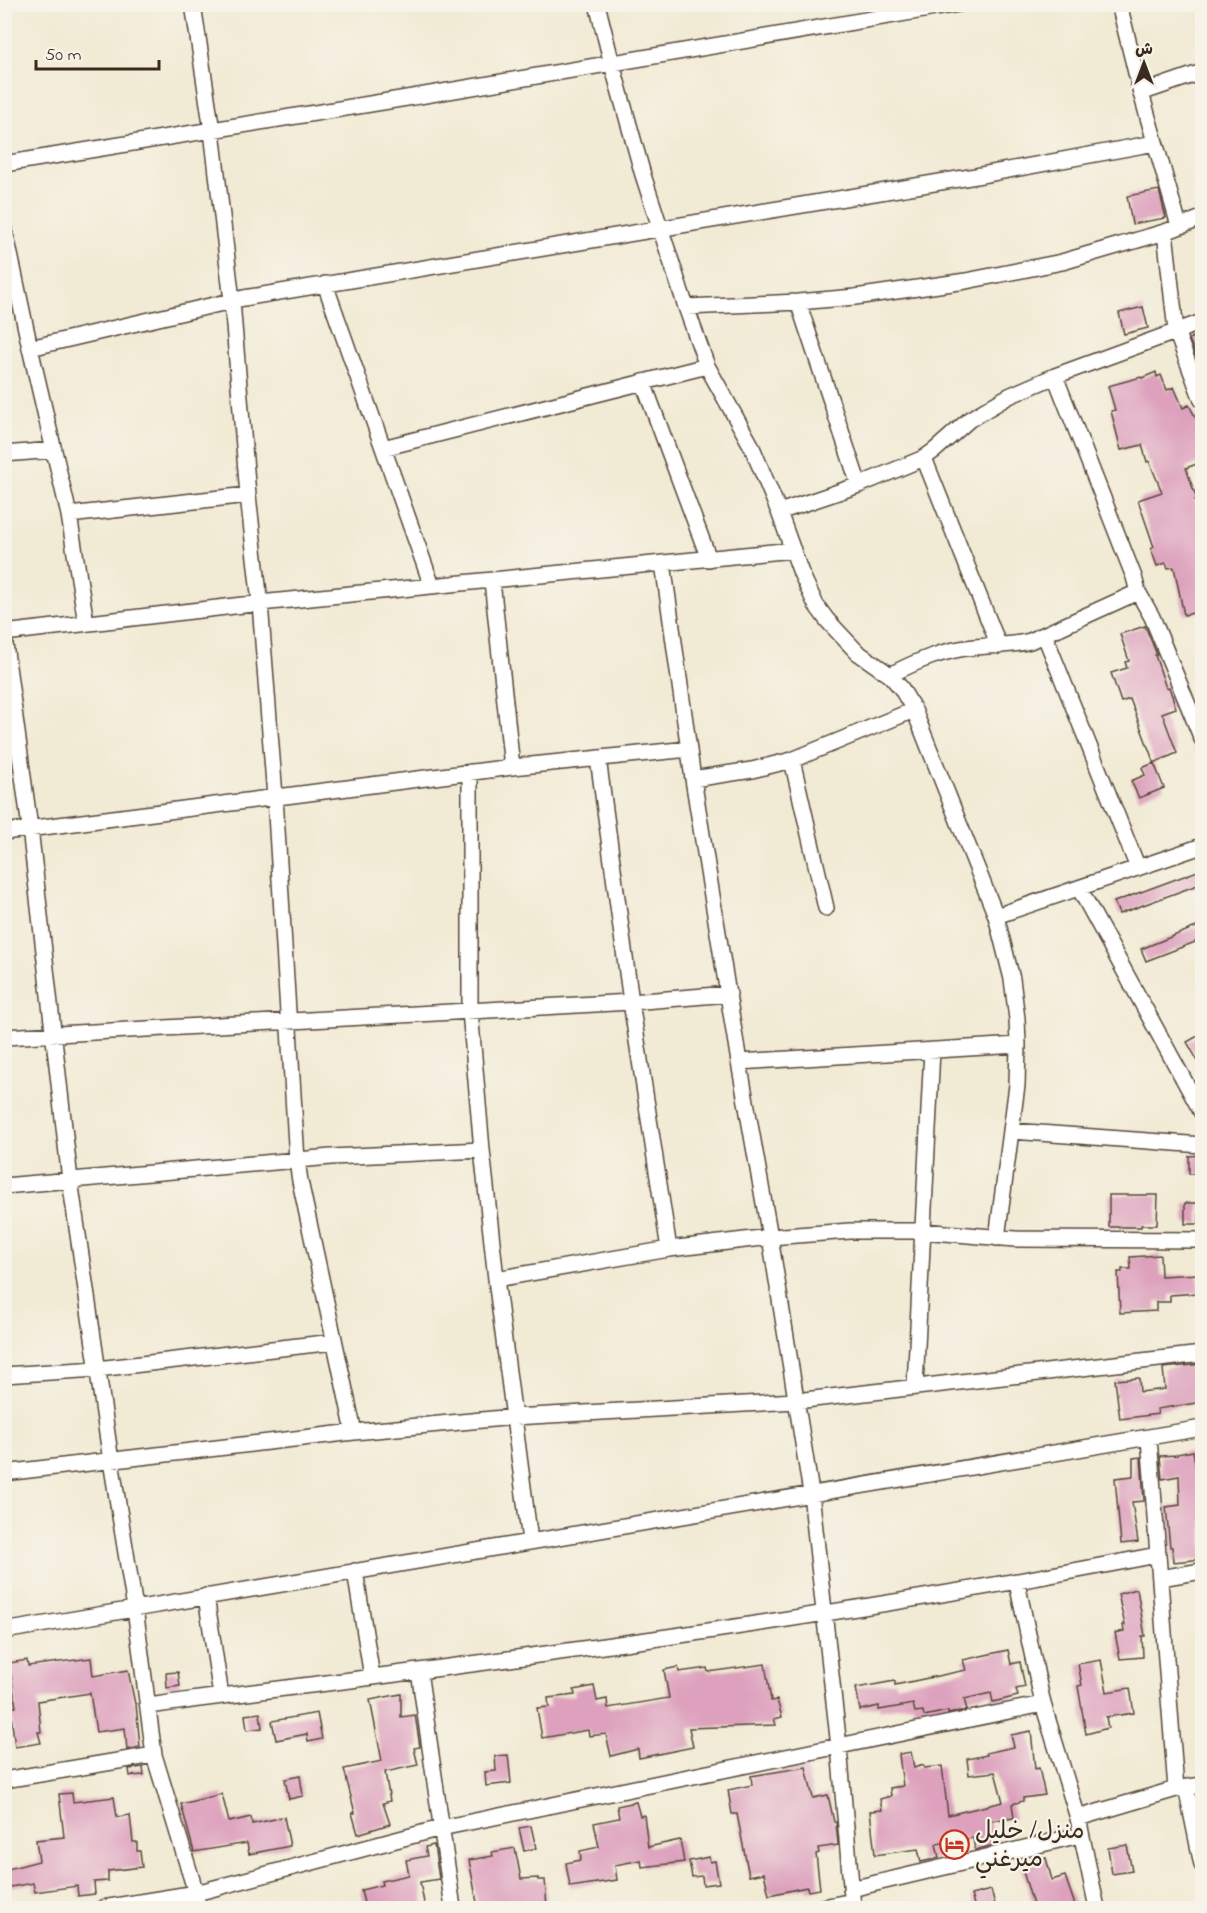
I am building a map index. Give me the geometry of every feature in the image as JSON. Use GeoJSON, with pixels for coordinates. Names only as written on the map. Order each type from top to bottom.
{"type":"FeatureCollection","features":[{"type":"Feature","properties":{"kind":"street"},"geometry":{"type":"LineString","coordinates":[[193,4],[212,131],[232,301],[248,495],[260,603],[276,797],[297,1161],[354,1432]]}},
{"type":"Feature","properties":{"kind":"street"},"geometry":{"type":"LineString","coordinates":[[597,4],[612,64],[660,227],[707,366],[739,422],[779,512],[808,588],[826,620],[858,652],[890,675],[915,710],[996,916],[1012,979],[1018,1045],[1012,1131],[997,1238]]}},
{"type":"Feature","properties":{"kind":"street"},"geometry":{"type":"LineString","coordinates":[[4,164],[612,64],[903,10],[959,4]]}},
{"type":"Feature","properties":{"kind":"street"},"geometry":{"type":"LineString","coordinates":[[1119,4],[1155,143],[1172,229],[1176,331],[1203,400]]}},
{"type":"Feature","properties":{"kind":"street"},"geometry":{"type":"LineString","coordinates":[[1141,93],[1203,72]]}},
{"type":"Feature","properties":{"kind":"street"},"geometry":{"type":"LineString","coordinates":[[30,348],[232,301],[325,284],[976,176],[1155,143]]}},
{"type":"Feature","properties":{"kind":"street"},"geometry":{"type":"LineString","coordinates":[[686,307],[798,302],[886,294],[1009,274],[1062,262],[1203,218]]}},
{"type":"Feature","properties":{"kind":"street"},"geometry":{"type":"LineString","coordinates":[[4,226],[69,515],[86,623]]}},
{"type":"Feature","properties":{"kind":"street"},"geometry":{"type":"LineString","coordinates":[[325,284],[432,586]]}},
{"type":"Feature","properties":{"kind":"street"},"geometry":{"type":"LineString","coordinates":[[798,302],[859,485]]}},
{"type":"Feature","properties":{"kind":"street"},"geometry":{"type":"LineString","coordinates":[[779,512],[859,485],[924,458],[970,419],[1009,396],[1055,376],[1203,321]]}},
{"type":"Feature","properties":{"kind":"street"},"geometry":{"type":"LineString","coordinates":[[383,448],[707,366]]}},
{"type":"Feature","properties":{"kind":"street"},"geometry":{"type":"LineString","coordinates":[[1055,376],[1138,592],[1152,617],[1203,739]]}},
{"type":"Feature","properties":{"kind":"street"},"geometry":{"type":"LineString","coordinates":[[643,382],[709,559]]}},
{"type":"Feature","properties":{"kind":"street"},"geometry":{"type":"LineString","coordinates":[[4,454],[54,450]]}},
{"type":"Feature","properties":{"kind":"street"},"geometry":{"type":"LineString","coordinates":[[924,458],[999,646]]}},
{"type":"Feature","properties":{"kind":"street"},"geometry":{"type":"LineString","coordinates":[[69,515],[248,495]]}},
{"type":"Feature","properties":{"kind":"street"},"geometry":{"type":"LineString","coordinates":[[197,1901],[154,1755],[135,1608],[70,1180],[30,828],[4,635],[260,603],[793,550]]}},
{"type":"Feature","properties":{"kind":"street"},"geometry":{"type":"LineString","coordinates":[[663,563],[693,779],[811,1493],[839,1747],[852,1899]]}},
{"type":"Feature","properties":{"kind":"street"},"geometry":{"type":"LineString","coordinates":[[492,581],[512,767]]}},
{"type":"Feature","properties":{"kind":"street"},"geometry":{"type":"LineString","coordinates":[[890,675],[936,654],[973,647],[1016,645],[1045,636],[1138,592]]}},
{"type":"Feature","properties":{"kind":"street"},"geometry":{"type":"LineString","coordinates":[[1045,636],[1138,868]]}},
{"type":"Feature","properties":{"kind":"street"},"geometry":{"type":"LineString","coordinates":[[693,779],[792,760],[915,710]]}},
{"type":"Feature","properties":{"kind":"street"},"geometry":{"type":"LineString","coordinates":[[4,832],[470,772],[689,749]]}},
{"type":"Feature","properties":{"kind":"street"},"geometry":{"type":"LineString","coordinates":[[598,758],[631,1002],[669,1249]]}},
{"type":"Feature","properties":{"kind":"street"},"geometry":{"type":"LineString","coordinates":[[792,760],[826,908]]}},
{"type":"Feature","properties":{"kind":"street"},"geometry":{"type":"LineString","coordinates":[[470,772],[470,1011],[496,1279],[530,1541]]}},
{"type":"Feature","properties":{"kind":"street"},"geometry":{"type":"LineString","coordinates":[[996,916],[1203,846]]}},
{"type":"Feature","properties":{"kind":"street"},"geometry":{"type":"LineString","coordinates":[[1079,888],[1203,1113]]}},
{"type":"Feature","properties":{"kind":"street"},"geometry":{"type":"LineString","coordinates":[[4,1037],[631,1002],[729,994]]}},
{"type":"Feature","properties":{"kind":"street"},"geometry":{"type":"LineString","coordinates":[[739,1062],[1018,1045]]}},
{"type":"Feature","properties":{"kind":"street"},"geometry":{"type":"LineString","coordinates":[[915,1386],[932,1050]]}},
{"type":"Feature","properties":{"kind":"street"},"geometry":{"type":"LineString","coordinates":[[1012,1131],[1203,1145]]}},
{"type":"Feature","properties":{"kind":"street"},"geometry":{"type":"LineString","coordinates":[[4,1186],[331,1157],[482,1150]]}},
{"type":"Feature","properties":{"kind":"street"},"geometry":{"type":"LineString","coordinates":[[496,1279],[669,1249],[770,1237],[850,1231],[922,1231],[997,1238],[1203,1240]]}},
{"type":"Feature","properties":{"kind":"street"},"geometry":{"type":"LineString","coordinates":[[4,1375],[98,1369],[334,1342]]}},
{"type":"Feature","properties":{"kind":"street"},"geometry":{"type":"LineString","coordinates":[[4,1473],[354,1432],[514,1417],[796,1401],[1203,1354]]}},
{"type":"Feature","properties":{"kind":"street"},"geometry":{"type":"LineString","coordinates":[[4,1631],[1203,1428]]}},
{"type":"Feature","properties":{"kind":"street"},"geometry":{"type":"LineString","coordinates":[[1149,1438],[1157,1555],[1181,1788],[1203,1866]]}},
{"type":"Feature","properties":{"kind":"street"},"geometry":{"type":"LineString","coordinates":[[149,1706],[419,1671],[823,1614],[1017,1583],[1157,1555]]}},
{"type":"Feature","properties":{"kind":"street"},"geometry":{"type":"LineString","coordinates":[[355,1571],[372,1677]]}},
{"type":"Feature","properties":{"kind":"street"},"geometry":{"type":"LineString","coordinates":[[1160,1578],[1203,1571]]}},
{"type":"Feature","properties":{"kind":"street"},"geometry":{"type":"LineString","coordinates":[[1017,1583],[1043,1704],[1078,1818],[1097,1908]]}},
{"type":"Feature","properties":{"kind":"street"},"geometry":{"type":"LineString","coordinates":[[206,1596],[221,1696]]}},
{"type":"Feature","properties":{"kind":"street"},"geometry":{"type":"LineString","coordinates":[[419,1671],[453,1908]]}},
{"type":"Feature","properties":{"kind":"street"},"geometry":{"type":"LineString","coordinates":[[104,1908],[197,1901],[441,1828],[1043,1704]]}},
{"type":"Feature","properties":{"kind":"street"},"geometry":{"type":"LineString","coordinates":[[4,1780],[154,1755]]}},
{"type":"Feature","properties":{"kind":"street"},"geometry":{"type":"LineString","coordinates":[[1078,1818],[1181,1788],[1203,1785]]}},
{"type":"Feature","properties":{"kind":"street"},"geometry":{"type":"LineString","coordinates":[[818,1908],[1080,1835]]}},
{"type":"Feature","properties":{"kind":"building"},"geometry":{"type":"Polygon","coordinates":[[[1159,190],[1166,218],[1132,224],[1127,196],[1159,190]]]}},
{"type":"Feature","properties":{"kind":"building"},"geometry":{"type":"Polygon","coordinates":[[[1143,307],[1148,328],[1124,334],[1119,313],[1143,307]]]}},
{"type":"Feature","properties":{"kind":"building"},"geometry":{"type":"Polygon","coordinates":[[[1203,332],[1203,374],[1189,339],[1203,332]]]}},
{"type":"Feature","properties":{"kind":"building"},"geometry":{"type":"Polygon","coordinates":[[[1156,372],[1157,377],[1161,375],[1167,390],[1174,387],[1183,408],[1189,405],[1203,432],[1203,445],[1198,447],[1202,462],[1186,468],[1203,522],[1203,611],[1184,615],[1174,567],[1168,568],[1166,563],[1157,566],[1151,549],[1154,547],[1138,500],[1162,492],[1149,461],[1147,462],[1142,445],[1121,450],[1111,411],[1115,410],[1108,386],[1142,378],[1156,372]]]}},
{"type":"Feature","properties":{"kind":"building"},"geometry":{"type":"Polygon","coordinates":[[[1145,626],[1157,655],[1155,655],[1166,688],[1169,687],[1176,708],[1162,713],[1177,753],[1154,763],[1130,699],[1121,702],[1111,673],[1127,668],[1125,662],[1129,661],[1120,634],[1145,626]]]}},
{"type":"Feature","properties":{"kind":"building"},"geometry":{"type":"Polygon","coordinates":[[[1154,763],[1164,788],[1139,798],[1131,781],[1145,775],[1142,768],[1154,763]]]}},
{"type":"Feature","properties":{"kind":"building"},"geometry":{"type":"Polygon","coordinates":[[[1203,869],[1203,883],[1119,914],[1114,902],[1203,869]]]}},
{"type":"Feature","properties":{"kind":"building"},"geometry":{"type":"Polygon","coordinates":[[[1203,924],[1203,939],[1146,961],[1141,949],[1203,924]]]}},
{"type":"Feature","properties":{"kind":"building"},"geometry":{"type":"Polygon","coordinates":[[[1203,1033],[1203,1070],[1187,1042],[1203,1033]]]}},
{"type":"Feature","properties":{"kind":"building"},"geometry":{"type":"Polygon","coordinates":[[[1203,1155],[1203,1174],[1189,1174],[1189,1156],[1203,1155]]]}},
{"type":"Feature","properties":{"kind":"building"},"geometry":{"type":"Polygon","coordinates":[[[1109,1195],[1158,1195],[1157,1225],[1109,1227],[1109,1195]]]}},
{"type":"Feature","properties":{"kind":"building"},"geometry":{"type":"Polygon","coordinates":[[[1185,1203],[1199,1203],[1199,1224],[1185,1224],[1185,1203]]]}},
{"type":"Feature","properties":{"kind":"building"},"geometry":{"type":"Polygon","coordinates":[[[1160,1255],[1161,1276],[1198,1274],[1199,1293],[1170,1295],[1170,1302],[1156,1302],[1156,1311],[1120,1313],[1118,1272],[1122,1272],[1122,1269],[1131,1269],[1130,1257],[1160,1255]]]}},
{"type":"Feature","properties":{"kind":"building"},"geometry":{"type":"Polygon","coordinates":[[[1203,1364],[1203,1402],[1157,1409],[1158,1414],[1120,1419],[1115,1380],[1139,1378],[1140,1392],[1165,1389],[1163,1368],[1203,1364]]]}},
{"type":"Feature","properties":{"kind":"building"},"geometry":{"type":"Polygon","coordinates":[[[1193,1451],[1197,1489],[1203,1489],[1203,1559],[1173,1562],[1166,1507],[1180,1505],[1179,1476],[1162,1479],[1160,1456],[1193,1451]]]}},
{"type":"Feature","properties":{"kind":"building"},"geometry":{"type":"Polygon","coordinates":[[[1141,1457],[1144,1501],[1132,1502],[1138,1542],[1121,1544],[1115,1478],[1133,1476],[1133,1458],[1141,1457]]]}},
{"type":"Feature","properties":{"kind":"building"},"geometry":{"type":"Polygon","coordinates":[[[1137,1589],[1145,1636],[1142,1636],[1143,1657],[1120,1659],[1115,1633],[1124,1631],[1123,1625],[1125,1625],[1118,1594],[1137,1589]]]}},
{"type":"Feature","properties":{"kind":"building"},"geometry":{"type":"Polygon","coordinates":[[[1008,1650],[1011,1664],[1020,1662],[1025,1687],[1016,1689],[1018,1696],[993,1702],[991,1693],[964,1699],[967,1710],[948,1714],[948,1711],[924,1716],[923,1711],[915,1712],[913,1704],[879,1710],[879,1706],[860,1710],[856,1688],[895,1681],[895,1685],[966,1670],[963,1660],[1008,1650]]]}},
{"type":"Feature","properties":{"kind":"building"},"geometry":{"type":"Polygon","coordinates":[[[91,1658],[93,1676],[128,1670],[136,1704],[140,1747],[127,1750],[125,1728],[96,1732],[90,1693],[38,1701],[41,1732],[38,1732],[41,1743],[15,1747],[10,1707],[16,1707],[9,1663],[27,1660],[28,1666],[91,1658]]]}},
{"type":"Feature","properties":{"kind":"building"},"geometry":{"type":"Polygon","coordinates":[[[1101,1660],[1107,1692],[1130,1688],[1134,1713],[1106,1717],[1108,1728],[1086,1734],[1078,1686],[1082,1685],[1078,1664],[1101,1660]]]}},
{"type":"Feature","properties":{"kind":"building"},"geometry":{"type":"Polygon","coordinates":[[[765,1664],[771,1701],[777,1700],[782,1717],[774,1719],[776,1725],[689,1728],[693,1747],[639,1758],[638,1749],[611,1756],[606,1734],[589,1736],[588,1730],[542,1738],[537,1708],[549,1707],[548,1698],[575,1695],[574,1690],[594,1686],[597,1701],[607,1699],[608,1708],[669,1698],[664,1670],[678,1667],[679,1672],[707,1668],[708,1672],[765,1664]]]}},
{"type":"Feature","properties":{"kind":"building"},"geometry":{"type":"Polygon","coordinates":[[[178,1672],[180,1686],[167,1688],[166,1673],[178,1672]]]}},
{"type":"Feature","properties":{"kind":"building"},"geometry":{"type":"Polygon","coordinates":[[[401,1694],[401,1717],[415,1715],[420,1747],[414,1748],[418,1765],[385,1772],[390,1801],[383,1803],[390,1824],[358,1834],[344,1769],[382,1761],[370,1700],[401,1694]]]}},
{"type":"Feature","properties":{"kind":"building"},"geometry":{"type":"Polygon","coordinates":[[[260,1713],[262,1728],[247,1730],[245,1715],[260,1713]]]}},
{"type":"Feature","properties":{"kind":"building"},"geometry":{"type":"Polygon","coordinates":[[[317,1713],[322,1739],[308,1742],[307,1734],[276,1740],[272,1721],[317,1713]]]}},
{"type":"Feature","properties":{"kind":"building"},"geometry":{"type":"Polygon","coordinates":[[[1031,1731],[1035,1769],[1039,1768],[1045,1795],[1023,1798],[1023,1801],[1012,1804],[1014,1818],[989,1821],[994,1845],[975,1850],[973,1838],[936,1844],[939,1858],[921,1862],[918,1849],[875,1855],[870,1811],[882,1810],[880,1799],[891,1796],[890,1788],[903,1786],[899,1754],[911,1752],[914,1768],[923,1765],[924,1768],[942,1766],[948,1815],[1003,1802],[995,1772],[969,1775],[967,1759],[1014,1747],[1011,1735],[1031,1731]]]}},
{"type":"Feature","properties":{"kind":"building"},"geometry":{"type":"Polygon","coordinates":[[[508,1755],[511,1783],[486,1786],[485,1772],[496,1771],[495,1756],[508,1755]]]}},
{"type":"Feature","properties":{"kind":"building"},"geometry":{"type":"Polygon","coordinates":[[[143,1767],[144,1775],[130,1776],[129,1769],[143,1767]]]}},
{"type":"Feature","properties":{"kind":"building"},"geometry":{"type":"Polygon","coordinates":[[[806,1767],[813,1798],[828,1795],[834,1822],[836,1822],[838,1845],[818,1848],[819,1853],[816,1854],[820,1889],[808,1891],[807,1887],[769,1895],[764,1873],[749,1876],[737,1814],[732,1814],[728,1790],[752,1785],[751,1776],[806,1767]]]}},
{"type":"Feature","properties":{"kind":"building"},"geometry":{"type":"Polygon","coordinates":[[[300,1776],[303,1796],[289,1799],[285,1779],[300,1776]]]}},
{"type":"Feature","properties":{"kind":"building"},"geometry":{"type":"Polygon","coordinates":[[[72,1793],[73,1802],[114,1797],[117,1817],[130,1815],[133,1842],[137,1842],[142,1867],[108,1871],[108,1881],[94,1882],[95,1894],[78,1896],[77,1886],[35,1892],[33,1883],[4,1888],[4,1870],[39,1861],[36,1840],[64,1837],[59,1794],[72,1793]]]}},
{"type":"Feature","properties":{"kind":"building"},"geometry":{"type":"Polygon","coordinates":[[[222,1794],[229,1822],[251,1817],[252,1824],[284,1817],[290,1846],[249,1854],[247,1843],[194,1852],[181,1804],[222,1794]]]}},
{"type":"Feature","properties":{"kind":"building"},"geometry":{"type":"Polygon","coordinates":[[[636,1802],[640,1816],[644,1815],[648,1847],[680,1840],[684,1862],[642,1867],[641,1860],[615,1865],[617,1880],[570,1887],[566,1863],[581,1860],[580,1851],[599,1847],[594,1823],[619,1818],[617,1806],[636,1802]]]}},
{"type":"Feature","properties":{"kind":"building"},"geometry":{"type":"Polygon","coordinates":[[[531,1826],[536,1848],[524,1851],[519,1828],[531,1826]]]}},
{"type":"Feature","properties":{"kind":"building"},"geometry":{"type":"Polygon","coordinates":[[[434,1845],[439,1879],[420,1882],[425,1908],[365,1908],[361,1890],[382,1885],[381,1881],[409,1875],[406,1860],[427,1856],[425,1847],[434,1845]]]}},
{"type":"Feature","properties":{"kind":"building"},"geometry":{"type":"Polygon","coordinates":[[[1127,1845],[1132,1871],[1112,1874],[1108,1848],[1127,1845]]]}},
{"type":"Feature","properties":{"kind":"building"},"geometry":{"type":"Polygon","coordinates":[[[515,1848],[521,1879],[545,1880],[547,1908],[478,1908],[469,1860],[493,1856],[492,1852],[515,1848]]]}},
{"type":"Feature","properties":{"kind":"building"},"geometry":{"type":"Polygon","coordinates":[[[709,1857],[710,1862],[715,1861],[719,1883],[703,1885],[702,1876],[692,1877],[689,1861],[709,1857]]]}},
{"type":"Feature","properties":{"kind":"building"},"geometry":{"type":"Polygon","coordinates":[[[1046,1858],[1052,1880],[1065,1876],[1076,1908],[1034,1908],[1021,1865],[1046,1858]]]}},
{"type":"Feature","properties":{"kind":"building"},"geometry":{"type":"Polygon","coordinates":[[[991,1890],[996,1908],[975,1908],[971,1895],[991,1890]]]}},
{"type":"Feature","properties":{"kind":"place","name":"منزل/ خليل ميرغني"},"geometry":{"type":"Point","coordinates":[954,1844]}}]}
